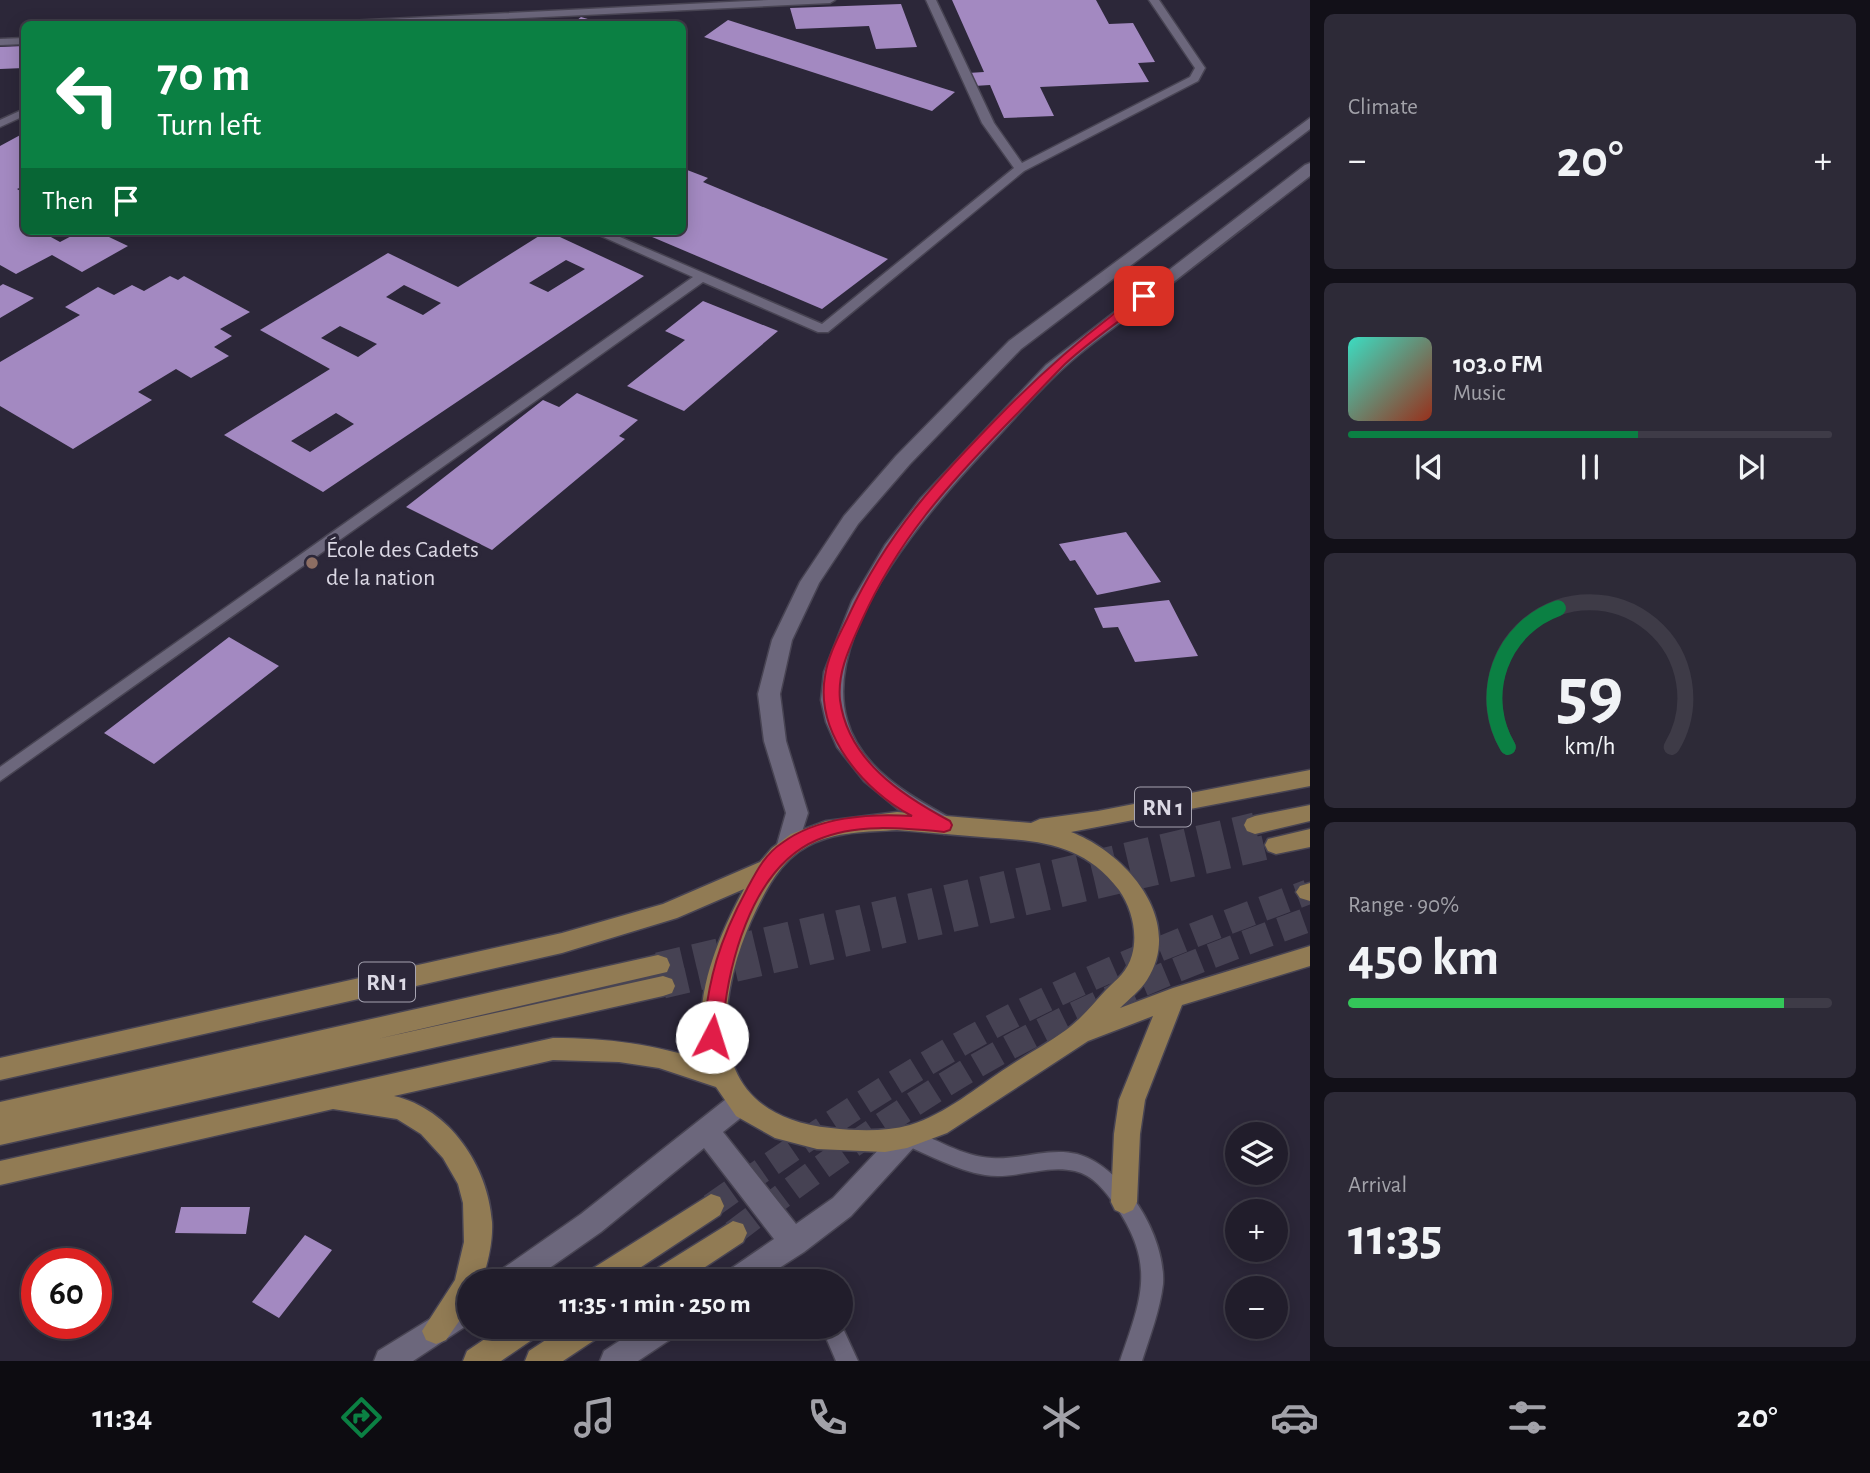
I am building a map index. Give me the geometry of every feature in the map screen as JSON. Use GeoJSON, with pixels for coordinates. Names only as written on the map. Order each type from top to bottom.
{"type":"FeatureCollection","features":[{"type":"Feature","properties":{"kind":"main road","name":"RN 1"},"geometry":{"type":"LineString","coordinates":[[1015,831],[1098,820],[1310,778]]}},
{"type":"Feature","properties":{"kind":"main road"},"geometry":{"type":"LineString","coordinates":[[1255,825],[1310,813]]}},
{"type":"Feature","properties":{"kind":"main road"},"geometry":{"type":"LineString","coordinates":[[1077,1035],[1140,972],[1147,941],[1142,912],[1131,886],[1116,869],[1066,839],[1015,831],[897,821],[854,824],[814,833],[787,848],[766,869],[733,932],[715,998],[712,1037],[722,1078],[739,1104],[769,1126],[813,1138],[862,1142],[907,1137],[941,1123],[1077,1035],[1173,998],[1310,956]]}},
{"type":"Feature","properties":{"kind":"main road"},"geometry":{"type":"LineString","coordinates":[[1276,845],[1310,838]]}},
{"type":"Feature","properties":{"kind":"main road","name":"RN 1"},"geometry":{"type":"LineString","coordinates":[[0,1069],[562,943],[669,911],[766,869]]}},
{"type":"Feature","properties":{"kind":"main road"},"geometry":{"type":"LineString","coordinates":[[0,1113],[661,976],[0,1134]]}},
{"type":"Feature","properties":{"kind":"main road"},"geometry":{"type":"LineString","coordinates":[[1124,1202],[1127,1134],[1132,1100],[1173,998]]}},
{"type":"Feature","properties":{"kind":"main road"},"geometry":{"type":"LineString","coordinates":[[0,1172],[553,1049],[596,1048],[640,1052],[682,1062],[722,1078]]}},
{"type":"Feature","properties":{"kind":"main road"},"geometry":{"type":"LineString","coordinates":[[325,1098],[400,1108],[429,1125],[452,1147],[469,1175],[478,1207],[478,1241],[467,1283],[436,1331]]}},
{"type":"Feature","properties":{"kind":"main road"},"geometry":{"type":"LineString","coordinates":[[615,1269],[711,1206]]}},
{"type":"Feature","properties":{"kind":"main road"},"geometry":{"type":"LineString","coordinates":[[679,1269],[733,1233]]}},
{"type":"Feature","properties":{"kind":"main road"},"geometry":{"type":"LineString","coordinates":[[477,1361],[509,1339]]}},
{"type":"Feature","properties":{"kind":"main road"},"geometry":{"type":"LineString","coordinates":[[539,1361],[572,1339]]}},
{"type":"Feature","properties":{"kind":"street"},"geometry":{"type":"LineString","coordinates":[[787,848],[797,813],[775,741],[769,694],[782,640],[810,582],[851,520],[903,460],[1015,345],[1310,121]]}},
{"type":"Feature","properties":{"kind":"street"},"geometry":{"type":"LineString","coordinates":[[944,825],[913,809],[871,776],[848,746],[837,723],[832,700],[833,677],[855,615],[874,577],[917,513],[964,460],[1062,360],[1310,168]]}},
{"type":"Feature","properties":{"kind":"street"},"geometry":{"type":"LineString","coordinates":[[525,1269],[591,1223],[739,1104]]}},
{"type":"Feature","properties":{"kind":"street"},"geometry":{"type":"LineString","coordinates":[[706,1131],[794,1243]]}},
{"type":"Feature","properties":{"kind":"street"},"geometry":{"type":"LineString","coordinates":[[763,1269],[842,1208],[907,1137]]}},
{"type":"Feature","properties":{"kind":"street"},"geometry":{"type":"LineString","coordinates":[[388,1361],[457,1316]]}},
{"type":"Feature","properties":{"kind":"street"},"geometry":{"type":"LineString","coordinates":[[614,1361],[647,1339]]}},
{"type":"Feature","properties":{"kind":"lane"},"geometry":{"type":"LineString","coordinates":[[409,21],[830,0]]}},
{"type":"Feature","properties":{"kind":"lane"},"geometry":{"type":"LineString","coordinates":[[930,0],[988,122],[1020,169]]}},
{"type":"Feature","properties":{"kind":"lane"},"geometry":{"type":"LineString","coordinates":[[605,235],[823,329],[1020,169],[1194,79],[1199,68],[1154,0]]}},
{"type":"Feature","properties":{"kind":"lane"},"geometry":{"type":"LineString","coordinates":[[0,42],[21,41]]}},
{"type":"Feature","properties":{"kind":"lane"},"geometry":{"type":"LineString","coordinates":[[0,124],[21,114]]}},
{"type":"Feature","properties":{"kind":"lane"},"geometry":{"type":"LineString","coordinates":[[0,775],[702,277]]}},
{"type":"Feature","properties":{"kind":"lane"},"geometry":{"type":"LineString","coordinates":[[907,1137],[973,1164],[992,1167],[1053,1162],[1082,1164],[1107,1179],[1145,1234],[1154,1270],[1150,1306],[1131,1361]]}},
{"type":"Feature","properties":{"kind":"lane"},"geometry":{"type":"LineString","coordinates":[[837,1339],[847,1361]]}},
{"type":"Feature","properties":{"kind":"building"},"geometry":{"type":"Polygon","coordinates":[[[952,0],[1096,0],[1109,24],[1133,23],[1155,62],[1138,63],[1149,82],[1040,87],[1054,116],[1004,118],[990,85],[974,86],[968,73],[984,72],[952,0]]]}},
{"type":"Feature","properties":{"kind":"building"},"geometry":{"type":"Polygon","coordinates":[[[901,4],[917,47],[876,49],[869,26],[796,29],[790,8],[901,4]]]}},
{"type":"Feature","properties":{"kind":"building"},"geometry":{"type":"Polygon","coordinates":[[[581,17],[595,21],[576,21],[581,17]]]}},
{"type":"Feature","properties":{"kind":"building"},"geometry":{"type":"Polygon","coordinates":[[[728,20],[955,92],[932,111],[704,37],[728,20]]]}},
{"type":"Feature","properties":{"kind":"building"},"geometry":{"type":"Polygon","coordinates":[[[21,46],[21,68],[0,69],[0,47],[21,46]]]}},
{"type":"Feature","properties":{"kind":"building"},"geometry":{"type":"Polygon","coordinates":[[[21,135],[21,187],[17,189],[21,191],[21,235],[47,235],[60,242],[73,235],[112,235],[109,237],[128,246],[82,272],[52,255],[16,274],[0,265],[0,146],[21,135]]]}},
{"type":"Feature","properties":{"kind":"building"},"geometry":{"type":"Polygon","coordinates":[[[686,170],[708,178],[703,182],[888,259],[822,309],[647,235],[686,235],[686,170]]]}},
{"type":"Feature","properties":{"kind":"building"},"geometry":{"type":"Polygon","coordinates":[[[541,235],[556,235],[644,276],[323,492],[224,435],[330,369],[260,330],[388,253],[458,287],[541,235]],[[566,260],[529,283],[548,292],[585,269],[566,260]],[[404,285],[386,297],[423,315],[441,303],[404,285]],[[340,326],[321,338],[358,357],[377,344],[340,326]],[[336,413],[291,441],[310,452],[354,424],[336,413]]]}},
{"type":"Feature","properties":{"kind":"building"},"geometry":{"type":"Polygon","coordinates":[[[170,276],[178,280],[184,276],[250,312],[220,329],[232,336],[214,347],[229,356],[191,378],[176,369],[138,392],[152,400],[73,449],[0,406],[0,362],[80,315],[65,307],[98,287],[114,295],[132,285],[144,291],[170,276]]]}},
{"type":"Feature","properties":{"kind":"building"},"geometry":{"type":"Polygon","coordinates":[[[3,284],[34,298],[0,318],[0,286],[3,284]]]}},
{"type":"Feature","properties":{"kind":"building"},"geometry":{"type":"Polygon","coordinates":[[[703,301],[778,331],[684,411],[627,386],[685,340],[665,331],[703,301]]]}},
{"type":"Feature","properties":{"kind":"building"},"geometry":{"type":"Polygon","coordinates":[[[577,393],[638,420],[619,436],[625,439],[492,550],[406,507],[543,400],[559,407],[577,393]]]}},
{"type":"Feature","properties":{"kind":"building"},"geometry":{"type":"Polygon","coordinates":[[[1126,532],[1161,582],[1097,595],[1075,560],[1070,561],[1059,544],[1126,532]]]}},
{"type":"Feature","properties":{"kind":"building"},"geometry":{"type":"Polygon","coordinates":[[[1169,600],[1198,656],[1135,662],[1118,627],[1103,628],[1094,608],[1169,600]]]}},
{"type":"Feature","properties":{"kind":"building"},"geometry":{"type":"Polygon","coordinates":[[[229,637],[279,666],[154,764],[104,733],[229,637]]]}},
{"type":"Feature","properties":{"kind":"building"},"geometry":{"type":"Polygon","coordinates":[[[181,1207],[250,1207],[246,1234],[175,1233],[181,1207]]]}},
{"type":"Feature","properties":{"kind":"building"},"geometry":{"type":"Polygon","coordinates":[[[305,1235],[332,1250],[279,1318],[252,1302],[305,1235]]]}},
{"type":"Feature","properties":{"kind":"tunnel"},"geometry":{"type":"LineString","coordinates":[[658,965],[1255,825]]}},
{"type":"Feature","properties":{"kind":"tunnel"},"geometry":{"type":"LineString","coordinates":[[663,986],[1276,845]]}},
{"type":"Feature","properties":{"kind":"tunnel"},"geometry":{"type":"LineString","coordinates":[[711,1206],[807,1139],[973,1037],[1054,995],[1138,958],[1308,892]]}},
{"type":"Feature","properties":{"kind":"tunnel"},"geometry":{"type":"LineString","coordinates":[[733,1233],[862,1139],[997,1054],[1073,1015],[1151,981],[1310,919]]}},
{"type":"Feature","properties":{"kind":"place","name":"École des Cadets de la nation"},"geometry":{"type":"Point","coordinates":[312,563]}},
{"type":"Feature","properties":{"kind":"route"},"geometry":{"type":"LineString","coordinates":[[712,1037],[715,998],[733,932],[766,869],[787,848],[814,833],[854,824],[897,821],[944,825],[913,809],[886,790],[864,769],[848,746],[837,723],[832,700],[838,655],[874,577],[917,513],[964,460],[1062,360],[1144,296]]}}]}
